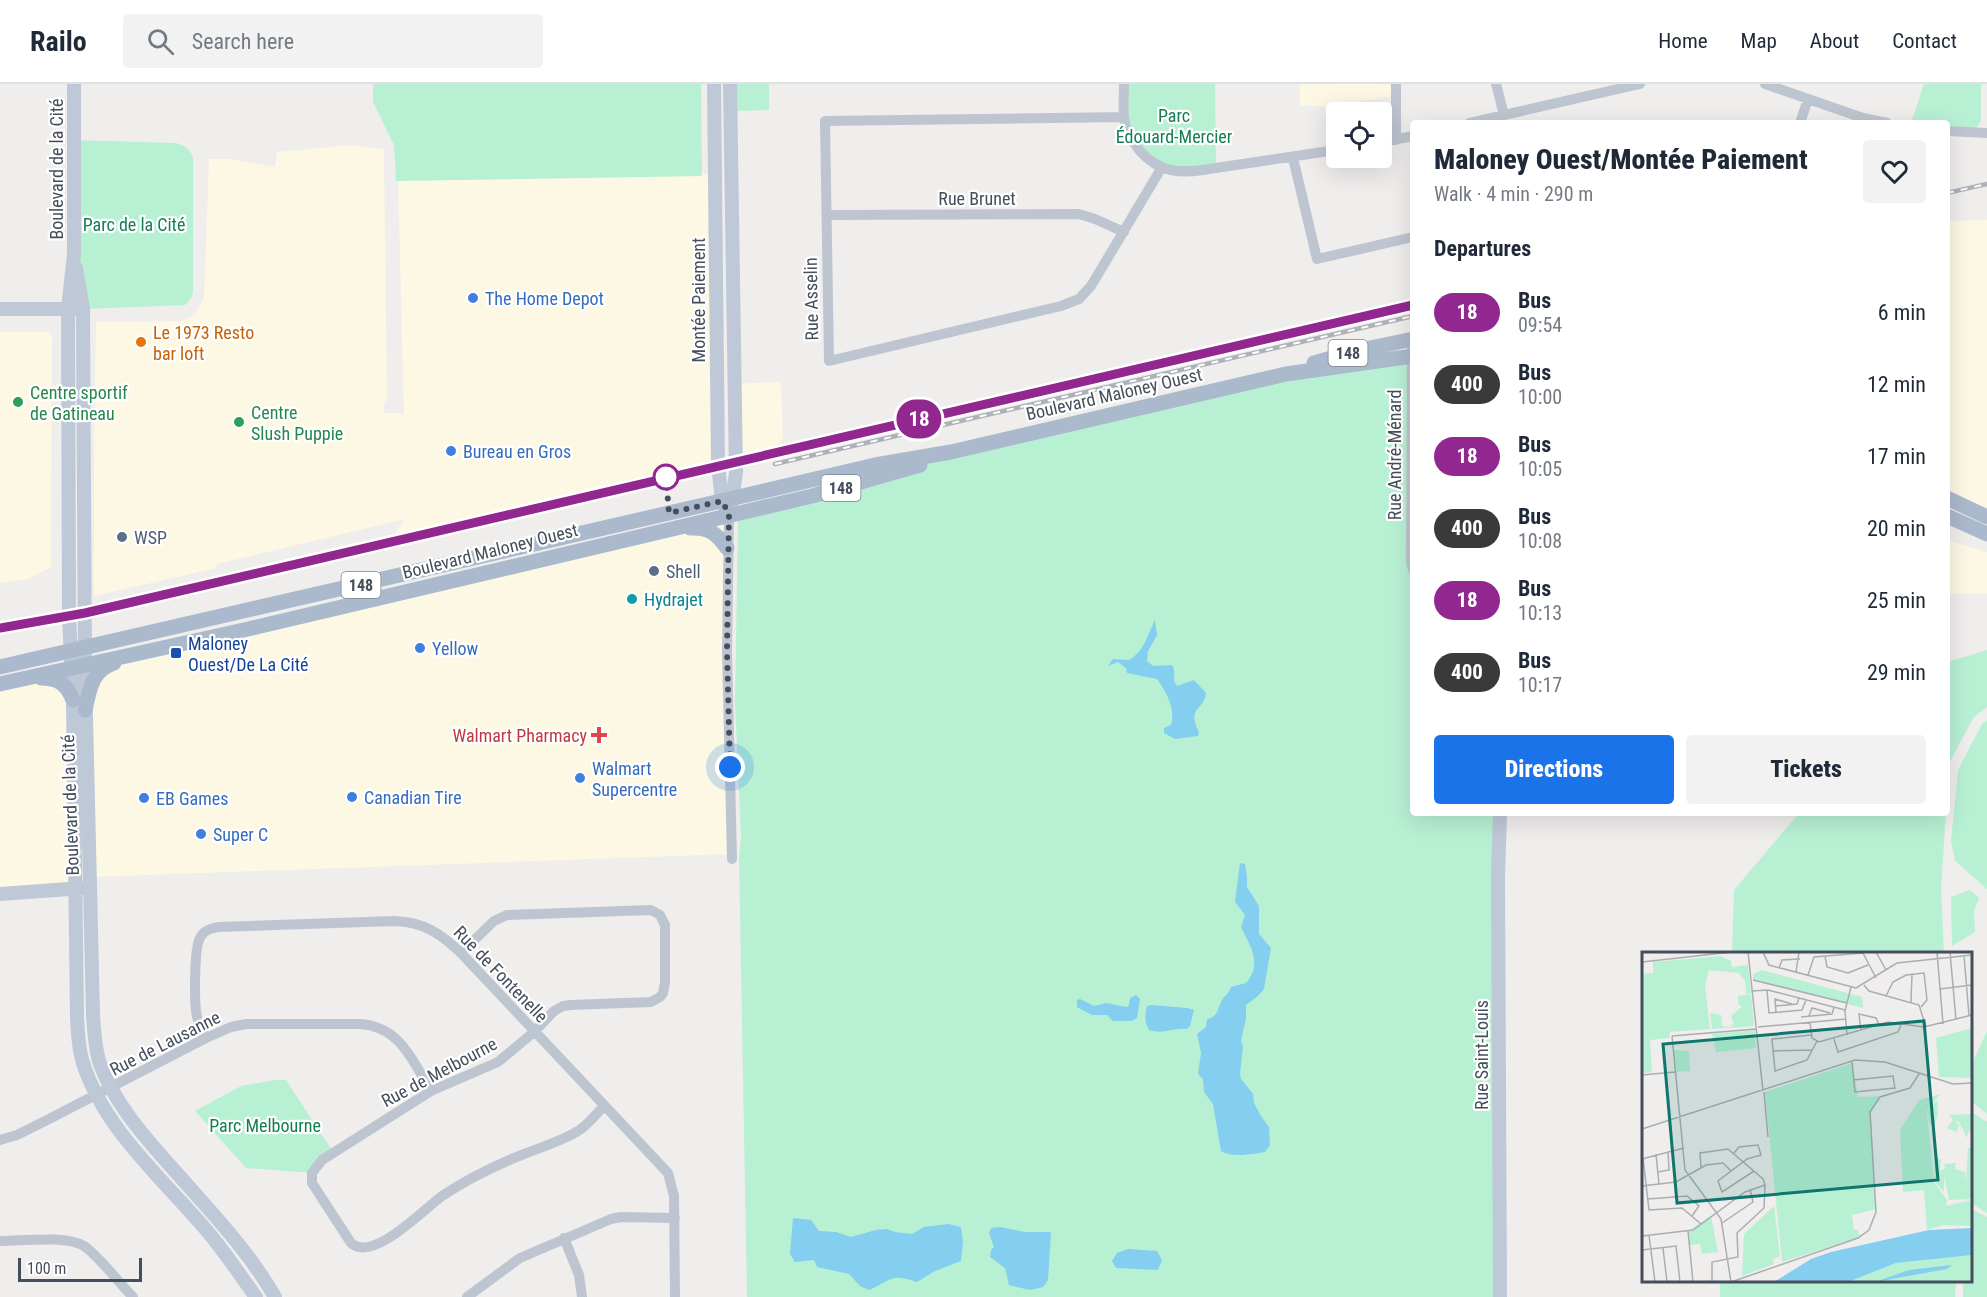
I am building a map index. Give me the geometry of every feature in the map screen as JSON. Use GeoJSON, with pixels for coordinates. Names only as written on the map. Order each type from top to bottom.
{"type":"FeatureCollection","features":[{"type":"Feature","properties":{"kind":"main road","name":"Boulevard Maloney Ouest"},"geometry":{"type":"LineString","coordinates":[[1286,374],[1327,358],[1410,339]]}},
{"type":"Feature","properties":{"kind":"main road","name":"Boulevard Maloney Ouest"},"geometry":{"type":"LineString","coordinates":[[0,684],[26,678],[78,658],[728,504],[863,483],[913,468],[951,452],[1286,374],[1410,356]]}},
{"type":"Feature","properties":{"kind":"main road"},"geometry":{"type":"LineString","coordinates":[[1950,499],[1987,517]]}},
{"type":"Feature","properties":{"kind":"main road","name":"Boulevard Maloney Ouest"},"geometry":{"type":"LineString","coordinates":[[0,667],[160,649],[657,531],[728,504]]}},
{"type":"Feature","properties":{"kind":"main road"},"geometry":{"type":"LineString","coordinates":[[1950,517],[1987,534]]}},
{"type":"Feature","properties":{"kind":"main road"},"geometry":{"type":"LineString","coordinates":[[657,531],[705,528],[717,534],[728,548]]}},
{"type":"Feature","properties":{"kind":"main road"},"geometry":{"type":"LineString","coordinates":[[85,710],[91,683],[97,672],[109,665],[160,649]]}},
{"type":"Feature","properties":{"kind":"main road"},"geometry":{"type":"LineString","coordinates":[[26,678],[49,678],[59,681],[66,687],[73,700]]}},
{"type":"Feature","properties":{"kind":"street","name":"Boulevard de la Cité"},"geometry":{"type":"LineString","coordinates":[[74,84],[74,254],[68,309],[69,462],[78,658],[85,710],[93,1029],[100,1063],[112,1088],[145,1136],[235,1240],[275,1297]]}},
{"type":"Feature","properties":{"kind":"street","name":"Montée Paiement"},"geometry":{"type":"LineString","coordinates":[[714,84],[718,465],[728,504],[727,651],[732,859]]}},
{"type":"Feature","properties":{"kind":"street","name":"Montée Paiement"},"geometry":{"type":"LineString","coordinates":[[728,504],[736,473],[730,84]]}},
{"type":"Feature","properties":{"kind":"street"},"geometry":{"type":"LineString","coordinates":[[1124,84],[1124,117],[1133,142],[1145,156],[1171,171],[1192,172],[1326,152]]}},
{"type":"Feature","properties":{"kind":"street"},"geometry":{"type":"LineString","coordinates":[[1396,84],[1396,140]]}},
{"type":"Feature","properties":{"kind":"street"},"geometry":{"type":"LineString","coordinates":[[1496,84],[1504,115]]}},
{"type":"Feature","properties":{"kind":"street"},"geometry":{"type":"LineString","coordinates":[[1482,120],[1640,84]]}},
{"type":"Feature","properties":{"kind":"street"},"geometry":{"type":"LineString","coordinates":[[1765,84],[1873,120]]}},
{"type":"Feature","properties":{"kind":"street"},"geometry":{"type":"LineString","coordinates":[[1801,120],[1808,99]]}},
{"type":"Feature","properties":{"kind":"street","name":"Rue Asselin"},"geometry":{"type":"LineString","coordinates":[[1124,117],[825,121],[829,361],[1071,302],[1085,294],[1162,167]]}},
{"type":"Feature","properties":{"kind":"street"},"geometry":{"type":"LineString","coordinates":[[1950,131],[1987,133]]}},
{"type":"Feature","properties":{"kind":"street"},"geometry":{"type":"LineString","coordinates":[[1392,141],[1410,137]]}},
{"type":"Feature","properties":{"kind":"street"},"geometry":{"type":"LineString","coordinates":[[1293,158],[1317,259],[1410,238]]}},
{"type":"Feature","properties":{"kind":"street","name":"Rue Brunet"},"geometry":{"type":"LineString","coordinates":[[827,215],[1078,214],[1124,232]]}},
{"type":"Feature","properties":{"kind":"street","name":"Boulevard de la Cité"},"geometry":{"type":"LineString","coordinates":[[74,254],[83,309],[86,461],[78,658],[73,700],[78,1038],[84,1065],[97,1095],[131,1144],[216,1241],[256,1297]]}},
{"type":"Feature","properties":{"kind":"street"},"geometry":{"type":"LineString","coordinates":[[0,309],[83,309]]}},
{"type":"Feature","properties":{"kind":"street"},"geometry":{"type":"LineString","coordinates":[[69,462],[86,461]]}},
{"type":"Feature","properties":{"kind":"street","name":"Rue Saint-Louis"},"geometry":{"type":"LineString","coordinates":[[1500,816],[1498,892],[1500,1297]]}},
{"type":"Feature","properties":{"kind":"street"},"geometry":{"type":"LineString","coordinates":[[0,894],[91,887]]}},
{"type":"Feature","properties":{"kind":"street","name":"Rue de Melbourne"},"geometry":{"type":"LineString","coordinates":[[461,953],[494,921],[507,915],[651,910],[660,915],[665,925],[665,983],[660,997],[645,1003],[563,1006],[554,1011],[534,1032],[498,1062],[431,1091],[322,1160],[312,1173],[314,1189],[354,1246],[368,1248],[377,1245],[397,1233],[431,1204],[459,1185],[506,1161],[576,1132],[604,1106]]}},
{"type":"Feature","properties":{"kind":"street","name":"Rue de Fontenelle"},"geometry":{"type":"LineString","coordinates":[[207,1038],[197,1016],[196,952],[199,939],[212,928],[405,922],[431,929],[461,953],[668,1173],[673,1186],[675,1218],[675,1297]]}},
{"type":"Feature","properties":{"kind":"street","name":"Rue de Lausanne"},"geometry":{"type":"LineString","coordinates":[[0,1140],[27,1130],[207,1038],[231,1027],[246,1024],[375,1026],[390,1033],[401,1042],[431,1091]]}},
{"type":"Feature","properties":{"kind":"street"},"geometry":{"type":"LineString","coordinates":[[467,1297],[508,1265],[564,1238],[611,1219],[621,1217],[675,1218]]}},
{"type":"Feature","properties":{"kind":"street"},"geometry":{"type":"LineString","coordinates":[[564,1238],[579,1275],[582,1297]]}},
{"type":"Feature","properties":{"kind":"street"},"geometry":{"type":"LineString","coordinates":[[0,1241],[77,1243],[89,1251],[133,1297]]}},
{"type":"Feature","properties":{"kind":"shaded area"},"geometry":{"type":"Polygon","coordinates":[[[1300,84],[1396,84],[1396,96],[1356,102],[1326,102],[1326,106],[1300,106],[1300,84]]]}},
{"type":"Feature","properties":{"kind":"shaded area"},"geometry":{"type":"Polygon","coordinates":[[[352,145],[384,149],[387,400],[384,403],[384,413],[401,413],[404,416],[398,178],[715,174],[718,465],[390,541],[405,519],[217,564],[216,568],[94,596],[96,322],[182,321],[195,314],[204,298],[209,159],[229,159],[275,167],[277,152],[352,145]]]}},
{"type":"Feature","properties":{"kind":"shaded area"},"geometry":{"type":"Polygon","coordinates":[[[1987,220],[1987,508],[1950,493],[1950,221],[1987,220]]]}},
{"type":"Feature","properties":{"kind":"shaded area"},"geometry":{"type":"Polygon","coordinates":[[[0,332],[49,332],[52,337],[51,567],[28,579],[0,583],[0,332]]]}},
{"type":"Feature","properties":{"kind":"shaded area"},"geometry":{"type":"Polygon","coordinates":[[[781,382],[783,439],[772,452],[736,462],[734,384],[781,382]]]}},
{"type":"Feature","properties":{"kind":"shaded area"},"geometry":{"type":"Polygon","coordinates":[[[729,514],[732,854],[91,877],[91,887],[0,894],[0,684],[729,514]]]}},
{"type":"Feature","properties":{"kind":"shaded area"},"geometry":{"type":"Polygon","coordinates":[[[1950,541],[1987,552],[1987,594],[1950,594],[1950,541]]]}},
{"type":"Feature","properties":{"kind":"green space"},"geometry":{"type":"Polygon","coordinates":[[[373,84],[701,84],[702,176],[396,181],[394,145],[373,102],[373,84]]]}},
{"type":"Feature","properties":{"kind":"green space"},"geometry":{"type":"Polygon","coordinates":[[[730,84],[769,84],[769,110],[731,111],[730,84]]]}},
{"type":"Feature","properties":{"kind":"green space","name":"Parc Édouard-Mercier"},"geometry":{"type":"Polygon","coordinates":[[[1124,84],[1215,84],[1216,169],[1171,170],[1133,142],[1124,84]]]}},
{"type":"Feature","properties":{"kind":"green space"},"geometry":{"type":"Polygon","coordinates":[[[1924,84],[1981,84],[1981,121],[1975,128],[1950,131],[1950,120],[1912,120],[1924,84]]]}},
{"type":"Feature","properties":{"kind":"green space","name":"Parc de la Cité"},"geometry":{"type":"Polygon","coordinates":[[[74,140],[175,143],[189,150],[193,158],[193,291],[192,297],[185,305],[83,309],[74,254],[74,140]]]}},
{"type":"Feature","properties":{"kind":"green space"},"geometry":{"type":"Polygon","coordinates":[[[1410,356],[1410,816],[1500,816],[1500,1297],[747,1297],[739,857],[741,838],[735,703],[738,516],[951,452],[1151,406],[1410,356]]]}},
{"type":"Feature","properties":{"kind":"green space"},"geometry":{"type":"Polygon","coordinates":[[[1987,650],[1987,707],[1974,717],[1950,761],[1950,661],[1987,650]]]}},
{"type":"Feature","properties":{"kind":"green space"},"geometry":{"type":"Polygon","coordinates":[[[1987,720],[1987,889],[1955,861],[1951,841],[1958,770],[1982,724],[1987,720]]]}},
{"type":"Feature","properties":{"kind":"green space"},"geometry":{"type":"Polygon","coordinates":[[[1796,816],[1946,816],[1941,889],[1944,952],[1732,952],[1734,890],[1796,816]]]}},
{"type":"Feature","properties":{"kind":"green space"},"geometry":{"type":"Polygon","coordinates":[[[1970,890],[1979,898],[1974,912],[1975,932],[1952,946],[1951,897],[1970,890]]]}},
{"type":"Feature","properties":{"kind":"green space"},"geometry":{"type":"Polygon","coordinates":[[[1987,1031],[1987,1114],[1972,1102],[1972,1064],[1987,1031]]]}},
{"type":"Feature","properties":{"kind":"green space","name":"Parc Melbourne"},"geometry":{"type":"Polygon","coordinates":[[[286,1080],[333,1152],[312,1173],[246,1168],[195,1111],[241,1086],[286,1080]]]}},
{"type":"Feature","properties":{"kind":"green space"},"geometry":{"type":"Polygon","coordinates":[[[1972,1113],[1987,1122],[1987,1213],[1972,1204],[1972,1113]]]}},
{"type":"Feature","properties":{"kind":"green space"},"geometry":{"type":"Polygon","coordinates":[[[1972,1210],[1987,1217],[1987,1297],[1963,1297],[1963,1282],[1972,1282],[1972,1210]]]}},
{"type":"Feature","properties":{"kind":"green space"},"geometry":{"type":"Polygon","coordinates":[[[1720,1282],[1956,1282],[1955,1297],[1720,1297],[1720,1282]]]}},
{"type":"Feature","properties":{"kind":"water"},"geometry":{"type":"Polygon","coordinates":[[[1155,620],[1157,635],[1148,651],[1147,661],[1153,666],[1172,665],[1177,686],[1194,680],[1206,693],[1194,718],[1199,732],[1198,736],[1175,739],[1164,733],[1164,728],[1171,725],[1172,712],[1167,695],[1157,679],[1127,673],[1126,668],[1118,662],[1108,666],[1113,659],[1129,660],[1139,652],[1155,620]]]}},
{"type":"Feature","properties":{"kind":"water"},"geometry":{"type":"Polygon","coordinates":[[[1240,863],[1245,864],[1247,887],[1259,906],[1259,934],[1271,948],[1264,989],[1246,1005],[1241,1041],[1243,1047],[1240,1074],[1241,1079],[1253,1094],[1254,1103],[1269,1127],[1270,1145],[1265,1152],[1236,1155],[1221,1151],[1213,1104],[1204,1092],[1203,1079],[1198,1074],[1201,1053],[1197,1034],[1206,1027],[1207,1019],[1216,1014],[1231,987],[1246,983],[1254,968],[1251,948],[1241,927],[1245,915],[1235,902],[1240,863]]]}},
{"type":"Feature","properties":{"kind":"water"},"geometry":{"type":"Polygon","coordinates":[[[1136,995],[1140,999],[1137,1018],[1132,1021],[1113,1021],[1107,1015],[1092,1015],[1077,1007],[1077,1000],[1080,999],[1094,1006],[1106,1003],[1127,1007],[1130,998],[1136,995]]]}},
{"type":"Feature","properties":{"kind":"water"},"geometry":{"type":"Polygon","coordinates":[[[1147,1006],[1194,1010],[1190,1026],[1187,1029],[1149,1030],[1146,1012],[1147,1006]]]}},
{"type":"Feature","properties":{"kind":"water"},"geometry":{"type":"Polygon","coordinates":[[[793,1218],[811,1220],[819,1231],[836,1232],[851,1237],[887,1229],[912,1234],[924,1227],[948,1224],[961,1227],[963,1242],[961,1261],[935,1271],[917,1282],[896,1278],[869,1290],[860,1286],[849,1274],[817,1267],[814,1260],[795,1262],[790,1254],[793,1218]]]}},
{"type":"Feature","properties":{"kind":"water"},"geometry":{"type":"Polygon","coordinates":[[[1000,1227],[1025,1232],[1051,1232],[1048,1280],[1043,1287],[1030,1290],[1009,1285],[1005,1268],[990,1257],[994,1247],[989,1233],[991,1228],[1000,1227]]]}},
{"type":"Feature","properties":{"kind":"water"},"geometry":{"type":"Polygon","coordinates":[[[1128,1249],[1157,1251],[1162,1260],[1158,1270],[1116,1268],[1112,1261],[1117,1253],[1128,1249]]]}},
{"type":"Feature","properties":{"kind":"railway"},"geometry":{"type":"LineString","coordinates":[[1950,192],[1987,184]]}},
{"type":"Feature","properties":{"kind":"railway"},"geometry":{"type":"LineString","coordinates":[[775,464],[1410,317]]}},
{"type":"Feature","properties":{"kind":"bus line","name":"18"},"geometry":{"type":"LineString","coordinates":[[0,628],[85,613],[1410,306]]}},
{"type":"Feature","properties":{"kind":"place","name":"The Home Depot"},"geometry":{"type":"Point","coordinates":[473,298]}},
{"type":"Feature","properties":{"kind":"place","name":"Le 1973 Resto bar loft"},"geometry":{"type":"Point","coordinates":[141,342]}},
{"type":"Feature","properties":{"kind":"place","name":"Centre sportif de Gatineau"},"geometry":{"type":"Point","coordinates":[18,402]}},
{"type":"Feature","properties":{"kind":"place","name":"Centre Slush Puppie"},"geometry":{"type":"Point","coordinates":[239,422]}},
{"type":"Feature","properties":{"kind":"place","name":"Bureau en Gros"},"geometry":{"type":"Point","coordinates":[451,451]}},
{"type":"Feature","properties":{"kind":"place","name":"WSP"},"geometry":{"type":"Point","coordinates":[122,537]}},
{"type":"Feature","properties":{"kind":"place","name":"Shell"},"geometry":{"type":"Point","coordinates":[654,571]}},
{"type":"Feature","properties":{"kind":"place","name":"Hydrajet"},"geometry":{"type":"Point","coordinates":[632,599]}},
{"type":"Feature","properties":{"kind":"place","name":"Yellow"},"geometry":{"type":"Point","coordinates":[420,648]}},
{"type":"Feature","properties":{"kind":"place","name":"Maloney Ouest/De La Cité"},"geometry":{"type":"Point","coordinates":[176,653]}},
{"type":"Feature","properties":{"kind":"place","name":"Walmart Pharmacy"},"geometry":{"type":"Point","coordinates":[599,735]}},
{"type":"Feature","properties":{"kind":"place","name":"Walmart Supercentre"},"geometry":{"type":"Point","coordinates":[580,778]}},
{"type":"Feature","properties":{"kind":"place","name":"Canadian Tire"},"geometry":{"type":"Point","coordinates":[352,797]}},
{"type":"Feature","properties":{"kind":"place","name":"EB Games"},"geometry":{"type":"Point","coordinates":[144,798]}},
{"type":"Feature","properties":{"kind":"place","name":"Super C"},"geometry":{"type":"Point","coordinates":[201,834]}},
{"type":"Feature","properties":{"kind":"route"},"geometry":{"type":"LineString","coordinates":[[666,477],[669,513],[722,501],[729,514],[727,651],[730,767]]}}]}
